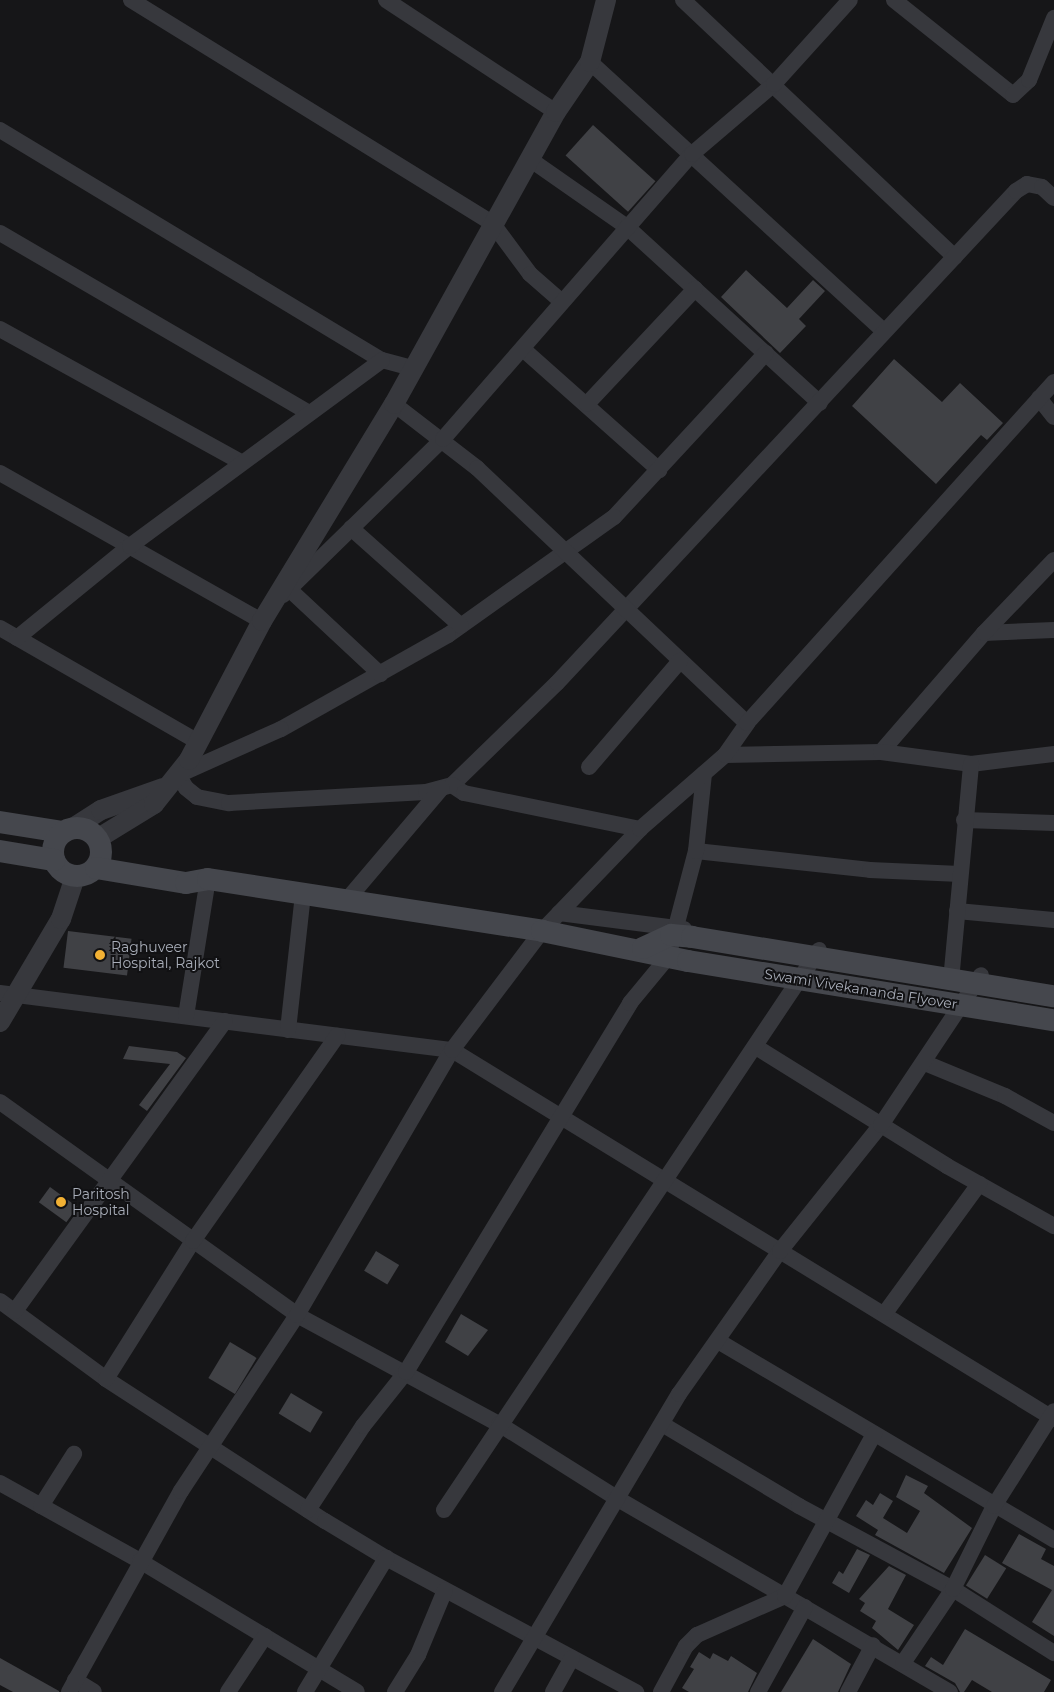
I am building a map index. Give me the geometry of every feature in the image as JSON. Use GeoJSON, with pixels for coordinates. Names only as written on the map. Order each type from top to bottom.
{"type":"FeatureCollection","features":[{"type":"Feature","properties":{"kind":"main road"},"geometry":{"type":"LineString","coordinates":[[0,822],[68,830],[85,829],[98,855],[186,883],[203,879],[643,948],[679,944]]}},
{"type":"Feature","properties":{"kind":"main road"},"geometry":{"type":"LineString","coordinates":[[68,830],[54,842],[54,860],[64,873],[75,877],[98,855]]}},
{"type":"Feature","properties":{"kind":"main road"},"geometry":{"type":"LineString","coordinates":[[0,850],[54,860]]}},
{"type":"Feature","properties":{"kind":"main road","name":"Swami Vivekananda Flyover"},"geometry":{"type":"LineString","coordinates":[[679,944],[1054,996]]}},
{"type":"Feature","properties":{"kind":"main road","name":"Swami Vivekananda Flyover"},"geometry":{"type":"LineString","coordinates":[[679,944],[1054,1020]]}},
{"type":"Feature","properties":{"kind":"street"},"geometry":{"type":"LineString","coordinates":[[131,0],[493,224],[530,274],[561,301]]}},
{"type":"Feature","properties":{"kind":"street"},"geometry":{"type":"LineString","coordinates":[[386,0],[556,112]]}},
{"type":"Feature","properties":{"kind":"street"},"geometry":{"type":"LineString","coordinates":[[98,855],[154,804],[198,742],[265,615],[394,404],[412,368],[531,160],[556,112],[590,62],[606,0]]}},
{"type":"Feature","properties":{"kind":"street"},"geometry":{"type":"LineString","coordinates":[[683,0],[955,257]]}},
{"type":"Feature","properties":{"kind":"street"},"geometry":{"type":"LineString","coordinates":[[265,615],[351,528],[443,440],[524,350],[561,301],[692,154],[774,84],[850,0]]}},
{"type":"Feature","properties":{"kind":"street"},"geometry":{"type":"LineString","coordinates":[[894,0],[1013,95],[1022,91],[1034,72],[1054,18]]}},
{"type":"Feature","properties":{"kind":"street"},"geometry":{"type":"LineString","coordinates":[[590,62],[884,331]]}},
{"type":"Feature","properties":{"kind":"street"},"geometry":{"type":"LineString","coordinates":[[0,130],[382,360],[412,368]]}},
{"type":"Feature","properties":{"kind":"street"},"geometry":{"type":"LineString","coordinates":[[531,160],[627,227],[820,403]]}},
{"type":"Feature","properties":{"kind":"street"},"geometry":{"type":"LineString","coordinates":[[346,901],[447,786],[557,683],[1016,191],[1027,184],[1042,187],[1054,198]]}},
{"type":"Feature","properties":{"kind":"street"},"geometry":{"type":"LineString","coordinates":[[0,233],[309,413]]}},
{"type":"Feature","properties":{"kind":"street"},"geometry":{"type":"LineString","coordinates":[[587,404],[695,289]]}},
{"type":"Feature","properties":{"kind":"street"},"geometry":{"type":"LineString","coordinates":[[0,329],[241,462]]}},
{"type":"Feature","properties":{"kind":"street"},"geometry":{"type":"LineString","coordinates":[[524,350],[659,470]]}},
{"type":"Feature","properties":{"kind":"street"},"geometry":{"type":"LineString","coordinates":[[68,830],[101,810],[170,782],[281,729],[461,626],[614,517],[766,353]]}},
{"type":"Feature","properties":{"kind":"street"},"geometry":{"type":"LineString","coordinates":[[17,638],[130,546],[241,462],[382,360]]}},
{"type":"Feature","properties":{"kind":"street"},"geometry":{"type":"LineString","coordinates":[[94,1692],[72,1686],[140,1561],[181,1491],[212,1448],[297,1315],[452,1050],[542,931],[640,829],[725,755],[747,723],[1054,382]]}},
{"type":"Feature","properties":{"kind":"street"},"geometry":{"type":"LineString","coordinates":[[1039,398],[1054,416]]}},
{"type":"Feature","properties":{"kind":"street"},"geometry":{"type":"LineString","coordinates":[[394,404],[443,440],[747,723]]}},
{"type":"Feature","properties":{"kind":"street"},"geometry":{"type":"LineString","coordinates":[[0,473],[130,546],[265,615]]}},
{"type":"Feature","properties":{"kind":"street"},"geometry":{"type":"LineString","coordinates":[[351,528],[461,626]]}},
{"type":"Feature","properties":{"kind":"street"},"geometry":{"type":"LineString","coordinates":[[881,752],[984,633],[1054,560]]}},
{"type":"Feature","properties":{"kind":"street"},"geometry":{"type":"LineString","coordinates":[[289,589],[380,674]]}},
{"type":"Feature","properties":{"kind":"street"},"geometry":{"type":"LineString","coordinates":[[0,628],[198,742]]}},
{"type":"Feature","properties":{"kind":"street"},"geometry":{"type":"LineString","coordinates":[[984,633],[1054,630]]}},
{"type":"Feature","properties":{"kind":"street"},"geometry":{"type":"LineString","coordinates":[[589,768],[680,661]]}},
{"type":"Feature","properties":{"kind":"street"},"geometry":{"type":"LineString","coordinates":[[725,755],[881,752],[971,764],[1054,754]]}},
{"type":"Feature","properties":{"kind":"street"},"geometry":{"type":"LineString","coordinates":[[952,970],[971,764]]}},
{"type":"Feature","properties":{"kind":"street"},"geometry":{"type":"LineString","coordinates":[[308,1510],[363,1426],[406,1372],[630,1003],[679,944],[696,852],[704,773]]}},
{"type":"Feature","properties":{"kind":"street"},"geometry":{"type":"LineString","coordinates":[[170,782],[197,797],[230,803],[426,792],[447,786],[464,793],[640,829]]}},
{"type":"Feature","properties":{"kind":"street"},"geometry":{"type":"LineString","coordinates":[[965,820],[1054,823]]}},
{"type":"Feature","properties":{"kind":"street"},"geometry":{"type":"LineString","coordinates":[[696,852],[870,870],[960,874]]}},
{"type":"Feature","properties":{"kind":"street"},"geometry":{"type":"LineString","coordinates":[[0,1022],[9,994],[61,918],[75,877]]}},
{"type":"Feature","properties":{"kind":"street"},"geometry":{"type":"LineString","coordinates":[[186,1016],[203,879]]}},
{"type":"Feature","properties":{"kind":"street"},"geometry":{"type":"LineString","coordinates":[[288,1030],[303,894]]}},
{"type":"Feature","properties":{"kind":"street"},"geometry":{"type":"LineString","coordinates":[[957,911],[1054,920]]}},
{"type":"Feature","properties":{"kind":"street"},"geometry":{"type":"LineString","coordinates":[[559,913],[679,944],[819,950],[1054,986]]}},
{"type":"Feature","properties":{"kind":"street"},"geometry":{"type":"LineString","coordinates":[[444,1510],[499,1424],[666,1181],[819,950]]}},
{"type":"Feature","properties":{"kind":"street"},"geometry":{"type":"LineString","coordinates":[[502,1692],[662,1424],[780,1251],[881,1125],[925,1063],[981,975]]}},
{"type":"Feature","properties":{"kind":"street"},"geometry":{"type":"LineString","coordinates":[[9,994],[452,1050],[1053,1416],[994,1506],[952,1588],[903,1663]]}},
{"type":"Feature","properties":{"kind":"street"},"geometry":{"type":"LineString","coordinates":[[14,1311],[225,1021]]}},
{"type":"Feature","properties":{"kind":"street"},"geometry":{"type":"LineString","coordinates":[[106,1379],[193,1241],[337,1036]]}},
{"type":"Feature","properties":{"kind":"street"},"geometry":{"type":"LineString","coordinates":[[756,1047],[979,1184],[1054,1226]]}},
{"type":"Feature","properties":{"kind":"street"},"geometry":{"type":"LineString","coordinates":[[925,1063],[1005,1096],[1054,1123]]}},
{"type":"Feature","properties":{"kind":"street"},"geometry":{"type":"LineString","coordinates":[[0,1102],[297,1315],[406,1372],[499,1424],[618,1498],[784,1596],[873,1645],[950,1692]]}},
{"type":"Feature","properties":{"kind":"street"},"geometry":{"type":"LineString","coordinates":[[885,1313],[979,1184]]}},
{"type":"Feature","properties":{"kind":"street"},"geometry":{"type":"LineString","coordinates":[[0,1301],[106,1379],[308,1510],[386,1558],[636,1692]]}},
{"type":"Feature","properties":{"kind":"street"},"geometry":{"type":"LineString","coordinates":[[718,1341],[1054,1540]]}},
{"type":"Feature","properties":{"kind":"street"},"geometry":{"type":"LineString","coordinates":[[662,1424],[824,1520],[952,1588],[1054,1654]]}},
{"type":"Feature","properties":{"kind":"street"},"geometry":{"type":"LineString","coordinates":[[661,1692],[686,1646],[697,1635],[784,1596],[824,1520],[874,1434]]}},
{"type":"Feature","properties":{"kind":"street"},"geometry":{"type":"LineString","coordinates":[[41,1506],[74,1454]]}},
{"type":"Feature","properties":{"kind":"street"},"geometry":{"type":"LineString","coordinates":[[0,1483],[140,1561],[357,1692]]}},
{"type":"Feature","properties":{"kind":"street"},"geometry":{"type":"LineString","coordinates":[[305,1692],[386,1558]]}},
{"type":"Feature","properties":{"kind":"street"},"geometry":{"type":"LineString","coordinates":[[395,1692],[418,1655],[446,1590]]}},
{"type":"Feature","properties":{"kind":"street"},"geometry":{"type":"LineString","coordinates":[[758,1692],[805,1607]]}},
{"type":"Feature","properties":{"kind":"street"},"geometry":{"type":"LineString","coordinates":[[228,1692],[266,1636]]}},
{"type":"Feature","properties":{"kind":"street"},"geometry":{"type":"LineString","coordinates":[[848,1692],[873,1645]]}},
{"type":"Feature","properties":{"kind":"street"},"geometry":{"type":"LineString","coordinates":[[553,1692],[572,1658]]}},
{"type":"Feature","properties":{"kind":"building"},"geometry":{"type":"Polygon","coordinates":[[[593,125],[655,181],[628,212],[566,155],[593,125]]]}},
{"type":"Feature","properties":{"kind":"building"},"geometry":{"type":"Polygon","coordinates":[[[746,270],[787,308],[813,280],[825,291],[799,319],[806,326],[780,353],[721,297],[746,270]]]}},
{"type":"Feature","properties":{"kind":"building"},"geometry":{"type":"Polygon","coordinates":[[[894,359],[942,402],[960,383],[1003,423],[987,440],[981,435],[936,484],[852,406],[894,359]]]}},
{"type":"Feature","properties":{"kind":"building"},"geometry":{"type":"Polygon","coordinates":[[[68,931],[132,939],[127,976],[63,968],[68,931]]]}},
{"type":"Feature","properties":{"kind":"building"},"geometry":{"type":"Polygon","coordinates":[[[129,1046],[177,1052],[186,1058],[147,1111],[139,1105],[170,1064],[123,1059],[129,1046]]]}},
{"type":"Feature","properties":{"kind":"building"},"geometry":{"type":"Polygon","coordinates":[[[50,1187],[78,1207],[66,1222],[39,1202],[50,1187]]]}},
{"type":"Feature","properties":{"kind":"building"},"geometry":{"type":"Polygon","coordinates":[[[376,1251],[399,1265],[387,1285],[364,1271],[376,1251]]]}},
{"type":"Feature","properties":{"kind":"building"},"geometry":{"type":"Polygon","coordinates":[[[461,1314],[488,1330],[468,1356],[445,1342],[461,1314]]]}},
{"type":"Feature","properties":{"kind":"building"},"geometry":{"type":"Polygon","coordinates":[[[230,1342],[257,1358],[235,1394],[208,1378],[230,1342]]]}},
{"type":"Feature","properties":{"kind":"building"},"geometry":{"type":"Polygon","coordinates":[[[291,1393],[323,1412],[310,1433],[279,1414],[291,1393]]]}},
{"type":"Feature","properties":{"kind":"building"},"geometry":{"type":"Polygon","coordinates":[[[906,1475],[928,1486],[924,1493],[972,1528],[944,1573],[875,1535],[878,1530],[856,1516],[866,1500],[873,1505],[880,1493],[893,1501],[883,1518],[907,1533],[920,1511],[896,1497],[906,1475]]]}},
{"type":"Feature","properties":{"kind":"building"},"geometry":{"type":"Polygon","coordinates":[[[1019,1534],[1046,1549],[1041,1559],[1054,1566],[1054,1636],[1032,1622],[1052,1590],[1002,1563],[1019,1534]]]}},
{"type":"Feature","properties":{"kind":"building"},"geometry":{"type":"Polygon","coordinates":[[[857,1549],[870,1555],[849,1593],[832,1583],[839,1571],[843,1574],[857,1549]]]}},
{"type":"Feature","properties":{"kind":"building"},"geometry":{"type":"Polygon","coordinates":[[[985,1555],[1006,1568],[987,1599],[966,1586],[985,1555]]]}},
{"type":"Feature","properties":{"kind":"building"},"geometry":{"type":"Polygon","coordinates":[[[889,1566],[906,1575],[888,1609],[914,1625],[898,1650],[872,1628],[876,1621],[860,1611],[865,1603],[859,1599],[889,1566]]]}},
{"type":"Feature","properties":{"kind":"building"},"geometry":{"type":"Polygon","coordinates":[[[965,1629],[1051,1680],[1044,1692],[992,1692],[972,1680],[964,1692],[960,1692],[955,1683],[925,1666],[931,1657],[943,1665],[965,1629]]]}},
{"type":"Feature","properties":{"kind":"building"},"geometry":{"type":"Polygon","coordinates":[[[813,1639],[851,1664],[838,1692],[781,1692],[813,1639]]]}},
{"type":"Feature","properties":{"kind":"building"},"geometry":{"type":"Polygon","coordinates":[[[699,1652],[710,1659],[713,1653],[728,1661],[731,1656],[757,1673],[748,1692],[689,1692],[682,1688],[694,1669],[690,1667],[699,1652]]]}},
{"type":"Feature","properties":{"kind":"building"},"geometry":{"type":"Polygon","coordinates":[[[0,1658],[59,1692],[13,1692],[0,1685],[0,1658]]]}},
{"type":"Feature","properties":{"kind":"place","name":"Raghuveer Hospital, Rajkot"},"geometry":{"type":"Point","coordinates":[100,955]}},
{"type":"Feature","properties":{"kind":"place","name":"Paritosh Hospital"},"geometry":{"type":"Point","coordinates":[61,1202]}}]}
